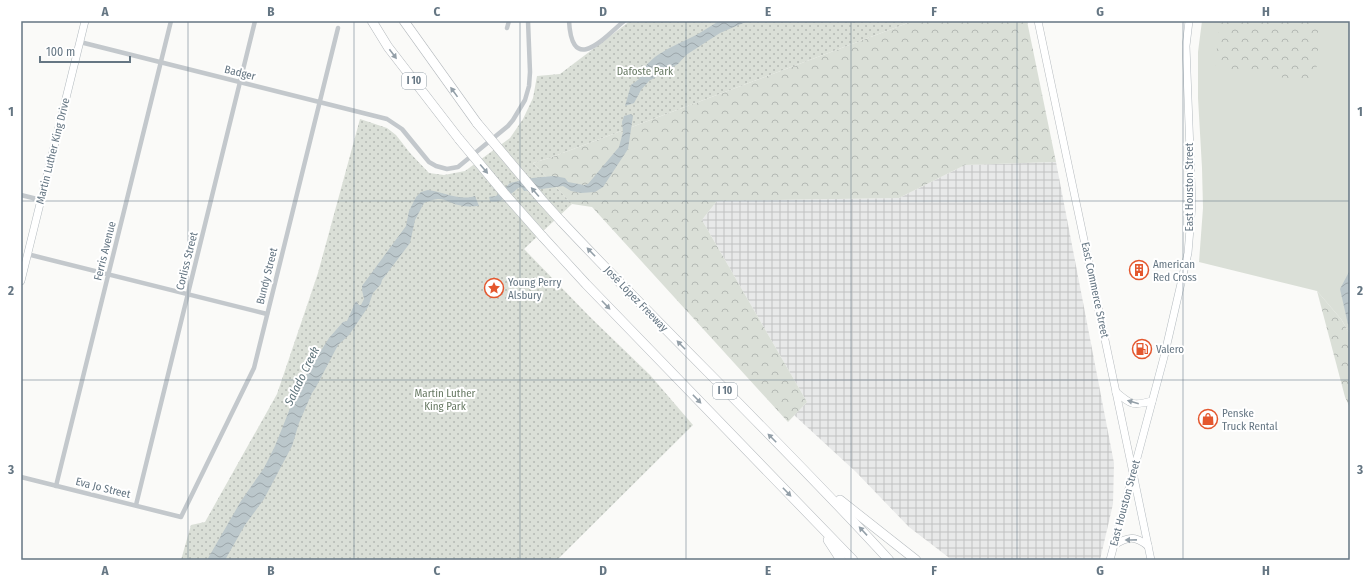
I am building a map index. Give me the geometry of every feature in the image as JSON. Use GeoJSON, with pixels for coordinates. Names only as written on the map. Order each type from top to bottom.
{"type":"FeatureCollection","features":[{"type":"Feature","properties":{"kind":"highway","name":"I 10"},"geometry":{"type":"LineString","coordinates":[[372,21],[388,47],[459,139],[504,194],[554,251],[853,560]]}},
{"type":"Feature","properties":{"kind":"highway","name":"José López Freeway"},"geometry":{"type":"LineString","coordinates":[[404,21],[477,123],[538,196],[889,560]]}},
{"type":"Feature","properties":{"kind":"highway"},"geometry":{"type":"LineString","coordinates":[[810,477],[916,560]]}},
{"type":"Feature","properties":{"kind":"highway"},"geometry":{"type":"LineString","coordinates":[[819,526],[841,560]]}},
{"type":"Feature","properties":{"kind":"main road","name":"Martin Luther King Drive"},"geometry":{"type":"LineString","coordinates":[[21,281],[85,21]]}},
{"type":"Feature","properties":{"kind":"main road","name":"East Commerce Street"},"geometry":{"type":"LineString","coordinates":[[1038,21],[1150,560]]}},
{"type":"Feature","properties":{"kind":"main road","name":"East Houston Street"},"geometry":{"type":"LineString","coordinates":[[1110,560],[1152,402],[1188,253],[1191,188],[1186,46],[1189,21]]}},
{"type":"Feature","properties":{"kind":"main road"},"geometry":{"type":"LineString","coordinates":[[1116,392],[1135,405],[1152,402]]}},
{"type":"Feature","properties":{"kind":"main road"},"geometry":{"type":"LineString","coordinates":[[1114,546],[1129,538],[1135,538],[1148,546]]}},
{"type":"Feature","properties":{"kind":"street","name":"Ferris Avenue"},"geometry":{"type":"LineString","coordinates":[[56,486],[171,21]]}},
{"type":"Feature","properties":{"kind":"street","name":"Corliss Street"},"geometry":{"type":"LineString","coordinates":[[136,505],[255,21]]}},
{"type":"Feature","properties":{"kind":"street"},"geometry":{"type":"LineString","coordinates":[[507,28],[509,21]]}},
{"type":"Feature","properties":{"kind":"street","name":"Badger"},"geometry":{"type":"LineString","coordinates":[[80,42],[381,117],[396,123],[406,133],[426,159],[433,164],[447,169],[458,167],[467,161],[508,126],[525,100],[529,86],[530,72],[528,21]]}},
{"type":"Feature","properties":{"kind":"street"},"geometry":{"type":"LineString","coordinates":[[569,21],[570,33],[573,42],[578,48],[584,50],[594,47],[624,21]]}},
{"type":"Feature","properties":{"kind":"street","name":"Bundy Street"},"geometry":{"type":"LineString","coordinates":[[181,517],[252,376],[338,28]]}},
{"type":"Feature","properties":{"kind":"street"},"geometry":{"type":"LineString","coordinates":[[21,195],[41,200]]}},
{"type":"Feature","properties":{"kind":"street"},"geometry":{"type":"LineString","coordinates":[[28,254],[267,314]]}},
{"type":"Feature","properties":{"kind":"street","name":"Eva Jo Street"},"geometry":{"type":"LineString","coordinates":[[21,477],[181,517]]}},
{"type":"Feature","properties":{"kind":"shaded area"},"geometry":{"type":"Polygon","coordinates":[[[1056,162],[1114,463],[1113,504],[1100,560],[952,560],[909,527],[856,472],[794,415],[807,402],[702,220],[717,201],[899,198],[965,165],[1056,162]]]}},
{"type":"Feature","properties":{"kind":"green space","name":"Martin Luther King Park"},"geometry":{"type":"Polygon","coordinates":[[[630,21],[913,21],[533,163],[572,204],[524,249],[590,317],[650,375],[693,425],[557,560],[181,560],[191,525],[205,522],[277,394],[318,273],[360,119],[387,128],[396,135],[410,153],[429,173],[444,175],[465,171],[510,138],[523,119],[533,98],[537,76],[560,74],[630,21]]]}},
{"type":"Feature","properties":{"kind":"green space"},"geometry":{"type":"Polygon","coordinates":[[[913,21],[1027,21],[1056,162],[965,165],[899,198],[717,201],[702,220],[807,402],[788,422],[592,207],[572,204],[533,163],[913,21]]]}},
{"type":"Feature","properties":{"kind":"green space"},"geometry":{"type":"Polygon","coordinates":[[[1202,21],[1350,21],[1350,334],[1341,319],[1317,291],[1199,262],[1203,208],[1198,98],[1198,52],[1202,21]]]}},
{"type":"Feature","properties":{"kind":"green space"},"geometry":{"type":"Polygon","coordinates":[[[1220,21],[1318,21],[1318,64],[1310,79],[1301,83],[1263,72],[1240,72],[1215,65],[1220,21]]]}},
{"type":"Feature","properties":{"kind":"green space"},"geometry":{"type":"Polygon","coordinates":[[[1317,291],[1341,319],[1350,334],[1350,408],[1345,397],[1317,291]]]}},
{"type":"Feature","properties":{"kind":"water"},"geometry":{"type":"Polygon","coordinates":[[[719,21],[748,21],[720,33],[686,55],[678,64],[649,81],[641,90],[634,103],[625,106],[631,85],[639,79],[642,71],[648,63],[663,52],[698,34],[719,21]]]}},
{"type":"Feature","properties":{"kind":"water"},"geometry":{"type":"Polygon","coordinates":[[[631,114],[633,116],[628,149],[603,187],[595,192],[581,193],[571,191],[563,186],[527,191],[524,191],[520,187],[510,195],[498,201],[490,201],[489,197],[496,196],[510,183],[532,178],[554,176],[565,178],[568,182],[584,185],[588,184],[619,147],[623,132],[622,122],[624,116],[631,114]]]}},
{"type":"Feature","properties":{"kind":"water"},"geometry":{"type":"Polygon","coordinates":[[[428,190],[457,197],[475,196],[479,206],[463,206],[440,199],[431,200],[424,203],[415,220],[410,243],[373,293],[368,307],[349,335],[338,345],[312,393],[299,423],[292,446],[264,499],[245,525],[225,560],[207,560],[241,501],[264,468],[275,446],[293,401],[311,366],[329,338],[343,322],[347,321],[356,301],[359,305],[361,305],[364,299],[362,286],[406,226],[409,211],[416,197],[421,192],[428,190]]]}},
{"type":"Feature","properties":{"kind":"water"},"geometry":{"type":"Polygon","coordinates":[[[1350,270],[1350,333],[1340,289],[1350,270]]]}},
{"type":"Feature","properties":{"kind":"place","name":"American Red Cross"},"geometry":{"type":"Point","coordinates":[1139,270]}},
{"type":"Feature","properties":{"kind":"place","name":"Young Perry Alsbury"},"geometry":{"type":"Point","coordinates":[494,288]}},
{"type":"Feature","properties":{"kind":"place","name":"Valero"},"geometry":{"type":"Point","coordinates":[1142,349]}},
{"type":"Feature","properties":{"kind":"place","name":"Penske Truck Rental"},"geometry":{"type":"Point","coordinates":[1208,419]}},
{"type":"Feature","properties":{"kind":"park label","name":"Dafoste Park"},"geometry":{"type":"Point","coordinates":[645,71]}},
{"type":"Feature","properties":{"kind":"water label","name":"Salado Creek"},"geometry":{"type":"Point","coordinates":[302,376]}}]}
